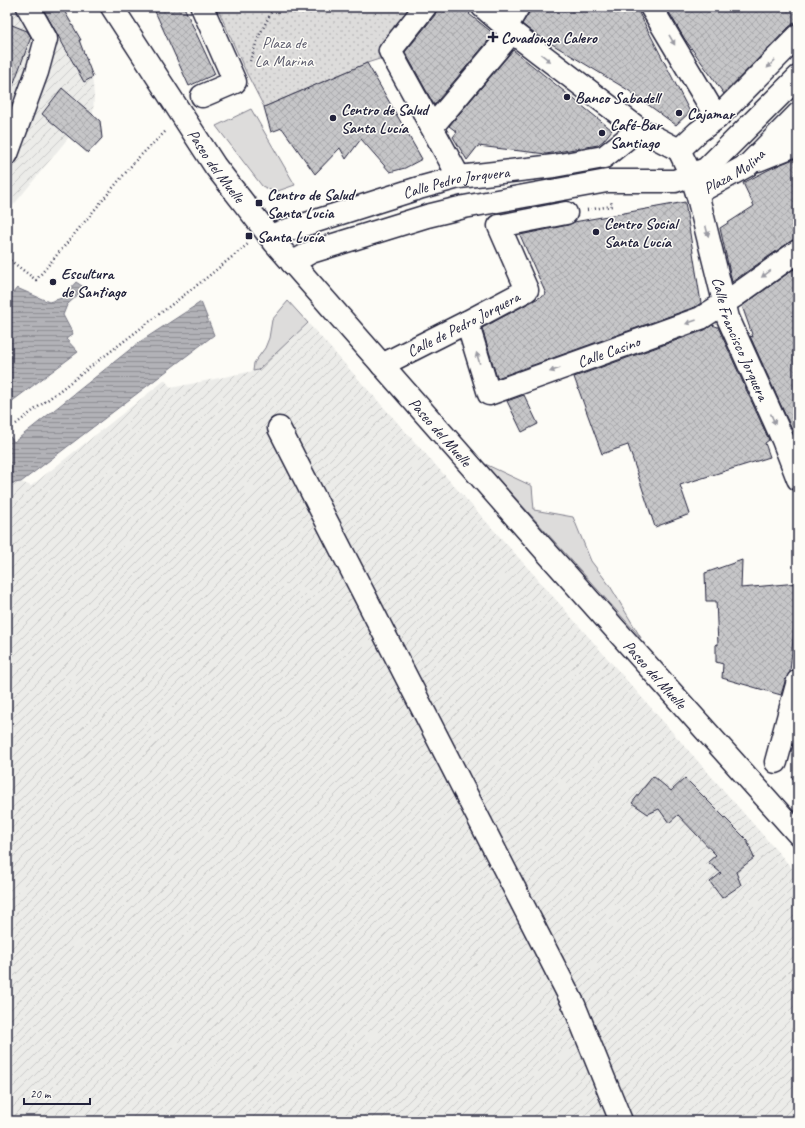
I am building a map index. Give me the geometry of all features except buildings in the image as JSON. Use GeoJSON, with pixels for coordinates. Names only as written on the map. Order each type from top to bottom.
{"type":"FeatureCollection","features":[{"type":"Feature","properties":{"kind":"street"},"geometry":{"type":"LineString","coordinates":[[7,154],[38,72],[46,40],[28,7]]}},
{"type":"Feature","properties":{"kind":"street","name":"Paseo del Muelle"},"geometry":{"type":"LineString","coordinates":[[112,7],[215,166],[259,239],[292,263],[798,834]]}},
{"type":"Feature","properties":{"kind":"street"},"geometry":{"type":"LineString","coordinates":[[202,7],[235,82],[202,96]]}},
{"type":"Feature","properties":{"kind":"street"},"geometry":{"type":"LineString","coordinates":[[424,7],[390,51],[432,127],[509,29],[518,7]]}},
{"type":"Feature","properties":{"kind":"street"},"geometry":{"type":"LineString","coordinates":[[424,7],[388,50],[459,177]]}},
{"type":"Feature","properties":{"kind":"street"},"geometry":{"type":"LineString","coordinates":[[483,7],[639,130],[679,150],[698,132],[718,118],[798,36]]}},
{"type":"Feature","properties":{"kind":"street"},"geometry":{"type":"LineString","coordinates":[[660,12],[718,118]]}},
{"type":"Feature","properties":{"kind":"street"},"geometry":{"type":"LineString","coordinates":[[292,263],[311,252],[427,216],[464,207],[607,181],[675,181],[694,184],[706,169],[798,77]]}},
{"type":"Feature","properties":{"kind":"street","name":"Plaza Molina"},"geometry":{"type":"LineString","coordinates":[[679,150],[694,184],[748,165],[798,114]]}},
{"type":"Feature","properties":{"kind":"street","name":"Calle Pedro Jorquera"},"geometry":{"type":"LineString","coordinates":[[259,239],[418,188],[459,177],[554,166],[604,157],[639,130]]}},
{"type":"Feature","properties":{"kind":"street"},"geometry":{"type":"LineString","coordinates":[[748,165],[798,144]]}},
{"type":"Feature","properties":{"kind":"street","name":"Calle Francisco Jorquera"},"geometry":{"type":"LineString","coordinates":[[694,184],[728,318],[791,440],[798,479]]}},
{"type":"Feature","properties":{"kind":"street","name":"Calle de Pedro Jorquera"},"geometry":{"type":"LineString","coordinates":[[382,365],[527,290],[499,226],[566,213]]}},
{"type":"Feature","properties":{"kind":"street","name":"Calle Casino"},"geometry":{"type":"LineString","coordinates":[[467,322],[489,394],[702,318],[798,251]]}},
{"type":"Feature","properties":{"kind":"street"},"geometry":{"type":"LineString","coordinates":[[279,428],[574,1005],[621,1121]]}},
{"type":"Feature","properties":{"kind":"street"},"geometry":{"type":"LineString","coordinates":[[776,762],[798,681]]}},
{"type":"Feature","properties":{"kind":"path"},"geometry":{"type":"LineString","coordinates":[[235,82],[246,72],[259,36],[274,7]]}},
{"type":"Feature","properties":{"kind":"path"},"geometry":{"type":"LineString","coordinates":[[7,258],[36,280],[137,159],[167,130]]}},
{"type":"Feature","properties":{"kind":"path"},"geometry":{"type":"LineString","coordinates":[[16,424],[259,239]]}},
{"type":"Feature","properties":{"kind":"shaded area"},"geometry":{"type":"Polygon","coordinates":[[[7,7],[62,7],[81,40],[92,75],[94,95],[93,114],[100,121],[102,138],[69,137],[7,213],[7,7]]]}},
{"type":"Feature","properties":{"kind":"shaded area"},"geometry":{"type":"Polygon","coordinates":[[[76,282],[85,288],[67,305],[63,315],[73,334],[66,339],[78,352],[7,405],[7,300],[17,288],[49,302],[62,298],[76,282]]]}},
{"type":"Feature","properties":{"kind":"shaded area"},"geometry":{"type":"Polygon","coordinates":[[[201,302],[214,335],[21,482],[7,484],[7,433],[14,442],[138,343],[201,302]]]}},
{"type":"Feature","properties":{"kind":"shaded area"},"geometry":{"type":"Polygon","coordinates":[[[308,323],[535,576],[798,875],[798,1121],[7,1121],[7,484],[21,482],[31,486],[165,380],[171,388],[258,370],[308,323]]]}},
{"type":"Feature","properties":{"kind":"green space","name":"Plaza de La Marina"},"geometry":{"type":"Polygon","coordinates":[[[217,7],[435,7],[398,53],[367,63],[264,107],[246,72],[217,7]]]}},
{"type":"Feature","properties":{"kind":"green space"},"geometry":{"type":"Polygon","coordinates":[[[251,109],[295,185],[275,192],[262,186],[216,126],[251,109]]]}},
{"type":"Feature","properties":{"kind":"green space"},"geometry":{"type":"Polygon","coordinates":[[[288,301],[308,323],[258,370],[253,371],[254,363],[265,348],[269,338],[272,320],[288,301]]]}},
{"type":"Feature","properties":{"kind":"green space"},"geometry":{"type":"Polygon","coordinates":[[[485,464],[532,486],[534,510],[573,517],[591,561],[610,586],[641,638],[485,464]]]}},
{"type":"Feature","properties":{"kind":"place","name":"Covadonga Calero"},"geometry":{"type":"Point","coordinates":[493,37]}},
{"type":"Feature","properties":{"kind":"place","name":"Banco Sabadell"},"geometry":{"type":"Point","coordinates":[567,97]}},
{"type":"Feature","properties":{"kind":"place","name":"Cajamar"},"geometry":{"type":"Point","coordinates":[679,113]}},
{"type":"Feature","properties":{"kind":"place","name":"Centro de Salud Santa Lucía"},"geometry":{"type":"Point","coordinates":[333,118]}},
{"type":"Feature","properties":{"kind":"place","name":"Café-Bar Santiago"},"geometry":{"type":"Point","coordinates":[602,133]}},
{"type":"Feature","properties":{"kind":"place","name":"Centro de Salud Santa Lucia"},"geometry":{"type":"Point","coordinates":[259,203]}},
{"type":"Feature","properties":{"kind":"place","name":"Centro Social Santa Lucía"},"geometry":{"type":"Point","coordinates":[596,232]}},
{"type":"Feature","properties":{"kind":"place","name":"Santa Lucía"},"geometry":{"type":"Point","coordinates":[249,236]}},
{"type":"Feature","properties":{"kind":"place","name":"Escultura de Santiago"},"geometry":{"type":"Point","coordinates":[53,282]}}]}
